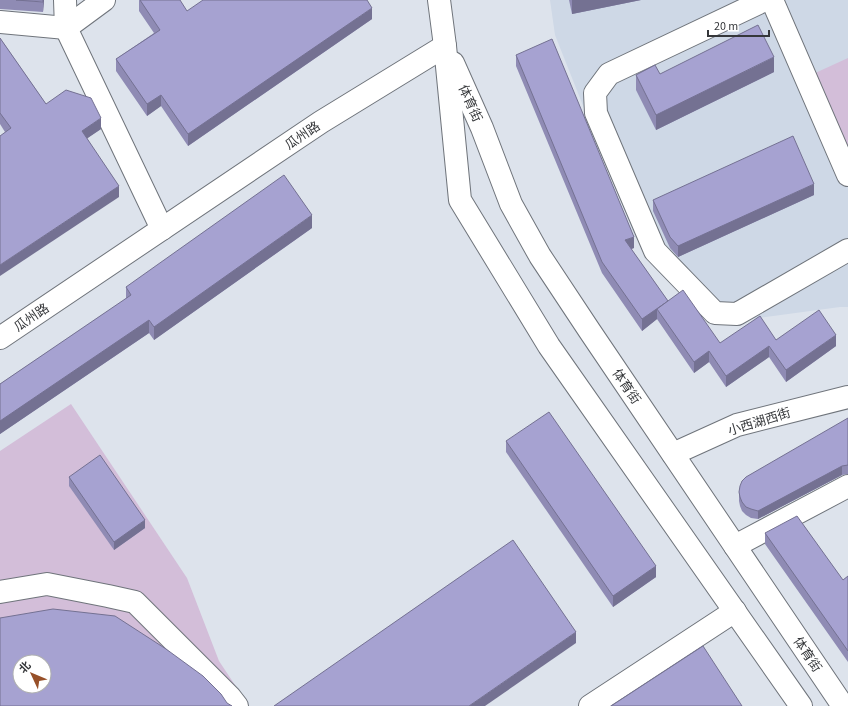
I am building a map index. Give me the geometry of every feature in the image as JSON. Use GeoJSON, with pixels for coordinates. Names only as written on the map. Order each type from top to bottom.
{"type":"FeatureCollection","features":[{"type":"Feature","properties":{"kind":"street"},"geometry":{"type":"LineString","coordinates":[[65,0],[66,28],[162,229]]}},
{"type":"Feature","properties":{"kind":"street"},"geometry":{"type":"LineString","coordinates":[[0,22],[66,28],[104,0]]}},
{"type":"Feature","properties":{"kind":"street","name":"体育街"},"geometry":{"type":"LineString","coordinates":[[439,0],[460,200],[549,346],[801,706]]}},
{"type":"Feature","properties":{"kind":"street"},"geometry":{"type":"LineString","coordinates":[[765,0],[608,74],[595,93],[596,114],[656,251],[715,313],[737,314],[848,250]]}},
{"type":"Feature","properties":{"kind":"street"},"geometry":{"type":"LineString","coordinates":[[772,0],[848,175]]}},
{"type":"Feature","properties":{"kind":"street","name":"体育街"},"geometry":{"type":"LineString","coordinates":[[445,46],[482,128],[512,204],[540,256],[844,706]]}},
{"type":"Feature","properties":{"kind":"street","name":"瓜州路"},"geometry":{"type":"LineString","coordinates":[[0,338],[321,122],[445,46]]}},
{"type":"Feature","properties":{"kind":"street","name":"小西湖西街"},"geometry":{"type":"LineString","coordinates":[[673,454],[737,425],[848,397]]}},
{"type":"Feature","properties":{"kind":"street"},"geometry":{"type":"LineString","coordinates":[[735,546],[848,486]]}},
{"type":"Feature","properties":{"kind":"street"},"geometry":{"type":"LineString","coordinates":[[0,592],[47,584],[135,602],[237,706]]}},
{"type":"Feature","properties":{"kind":"street"},"geometry":{"type":"LineString","coordinates":[[590,706],[735,611]]}},
{"type":"Feature","properties":{"kind":"shaded area"},"geometry":{"type":"Polygon","coordinates":[[[550,0],[848,0],[848,307],[720,323],[635,237],[555,35],[550,0]]]}},
{"type":"Feature","properties":{"kind":"shaded area"},"geometry":{"type":"Polygon","coordinates":[[[848,58],[848,151],[813,74],[848,58]]]}},
{"type":"Feature","properties":{"kind":"shaded area"},"geometry":{"type":"Polygon","coordinates":[[[71,404],[187,578],[219,661],[249,706],[0,706],[0,451],[71,404]]]}},
{"type":"Feature","properties":{"kind":"building"},"geometry":{"type":"Polygon","coordinates":[[[16,0],[43,0],[43,2],[16,0]]]}},
{"type":"Feature","properties":{"kind":"building"},"geometry":{"type":"Polygon","coordinates":[[[140,0],[180,0],[187,11],[203,0],[367,0],[372,8],[188,134],[161,95],[147,104],[116,59],[160,30],[140,0]]]}},
{"type":"Feature","properties":{"kind":"building"},"geometry":{"type":"Polygon","coordinates":[[[758,25],[774,57],[656,115],[636,75],[655,65],[660,74],[758,25]]]}},
{"type":"Feature","properties":{"kind":"building"},"geometry":{"type":"Polygon","coordinates":[[[0,38],[46,104],[66,90],[91,98],[101,118],[82,131],[119,186],[0,265],[0,136],[11,128],[0,113],[0,38]]]}},
{"type":"Feature","properties":{"kind":"building"},"geometry":{"type":"Polygon","coordinates":[[[552,39],[634,237],[625,240],[668,301],[642,319],[602,262],[516,55],[552,39]]]}},
{"type":"Feature","properties":{"kind":"building"},"geometry":{"type":"Polygon","coordinates":[[[793,136],[814,184],[678,246],[670,237],[653,200],[793,136]]]}},
{"type":"Feature","properties":{"kind":"building"},"geometry":{"type":"Polygon","coordinates":[[[284,175],[312,215],[154,327],[149,320],[0,421],[0,384],[131,295],[126,287],[284,175]]]}},
{"type":"Feature","properties":{"kind":"building"},"geometry":{"type":"Polygon","coordinates":[[[683,290],[720,343],[760,316],[776,340],[819,310],[836,335],[786,370],[769,346],[726,376],[709,351],[694,362],[657,309],[683,290]]]}},
{"type":"Feature","properties":{"kind":"building"},"geometry":{"type":"Polygon","coordinates":[[[549,412],[656,566],[613,596],[506,441],[549,412]]]}},
{"type":"Feature","properties":{"kind":"building"},"geometry":{"type":"Polygon","coordinates":[[[848,418],[848,465],[842,466],[758,511],[746,507],[742,502],[739,492],[742,481],[746,477],[848,418]]]}},
{"type":"Feature","properties":{"kind":"building"},"geometry":{"type":"Polygon","coordinates":[[[100,455],[145,520],[114,542],[69,477],[100,455]]]}},
{"type":"Feature","properties":{"kind":"building"},"geometry":{"type":"Polygon","coordinates":[[[797,516],[843,580],[848,576],[848,651],[765,533],[797,516]]]}},
{"type":"Feature","properties":{"kind":"building"},"geometry":{"type":"Polygon","coordinates":[[[513,540],[576,632],[469,706],[274,706],[513,540]]]}},
{"type":"Feature","properties":{"kind":"building"},"geometry":{"type":"Polygon","coordinates":[[[53,609],[115,616],[166,649],[203,676],[221,694],[227,703],[232,706],[0,706],[0,618],[53,609]]]}},
{"type":"Feature","properties":{"kind":"building"},"geometry":{"type":"Polygon","coordinates":[[[703,646],[742,706],[611,706],[703,646]]]}}]}
